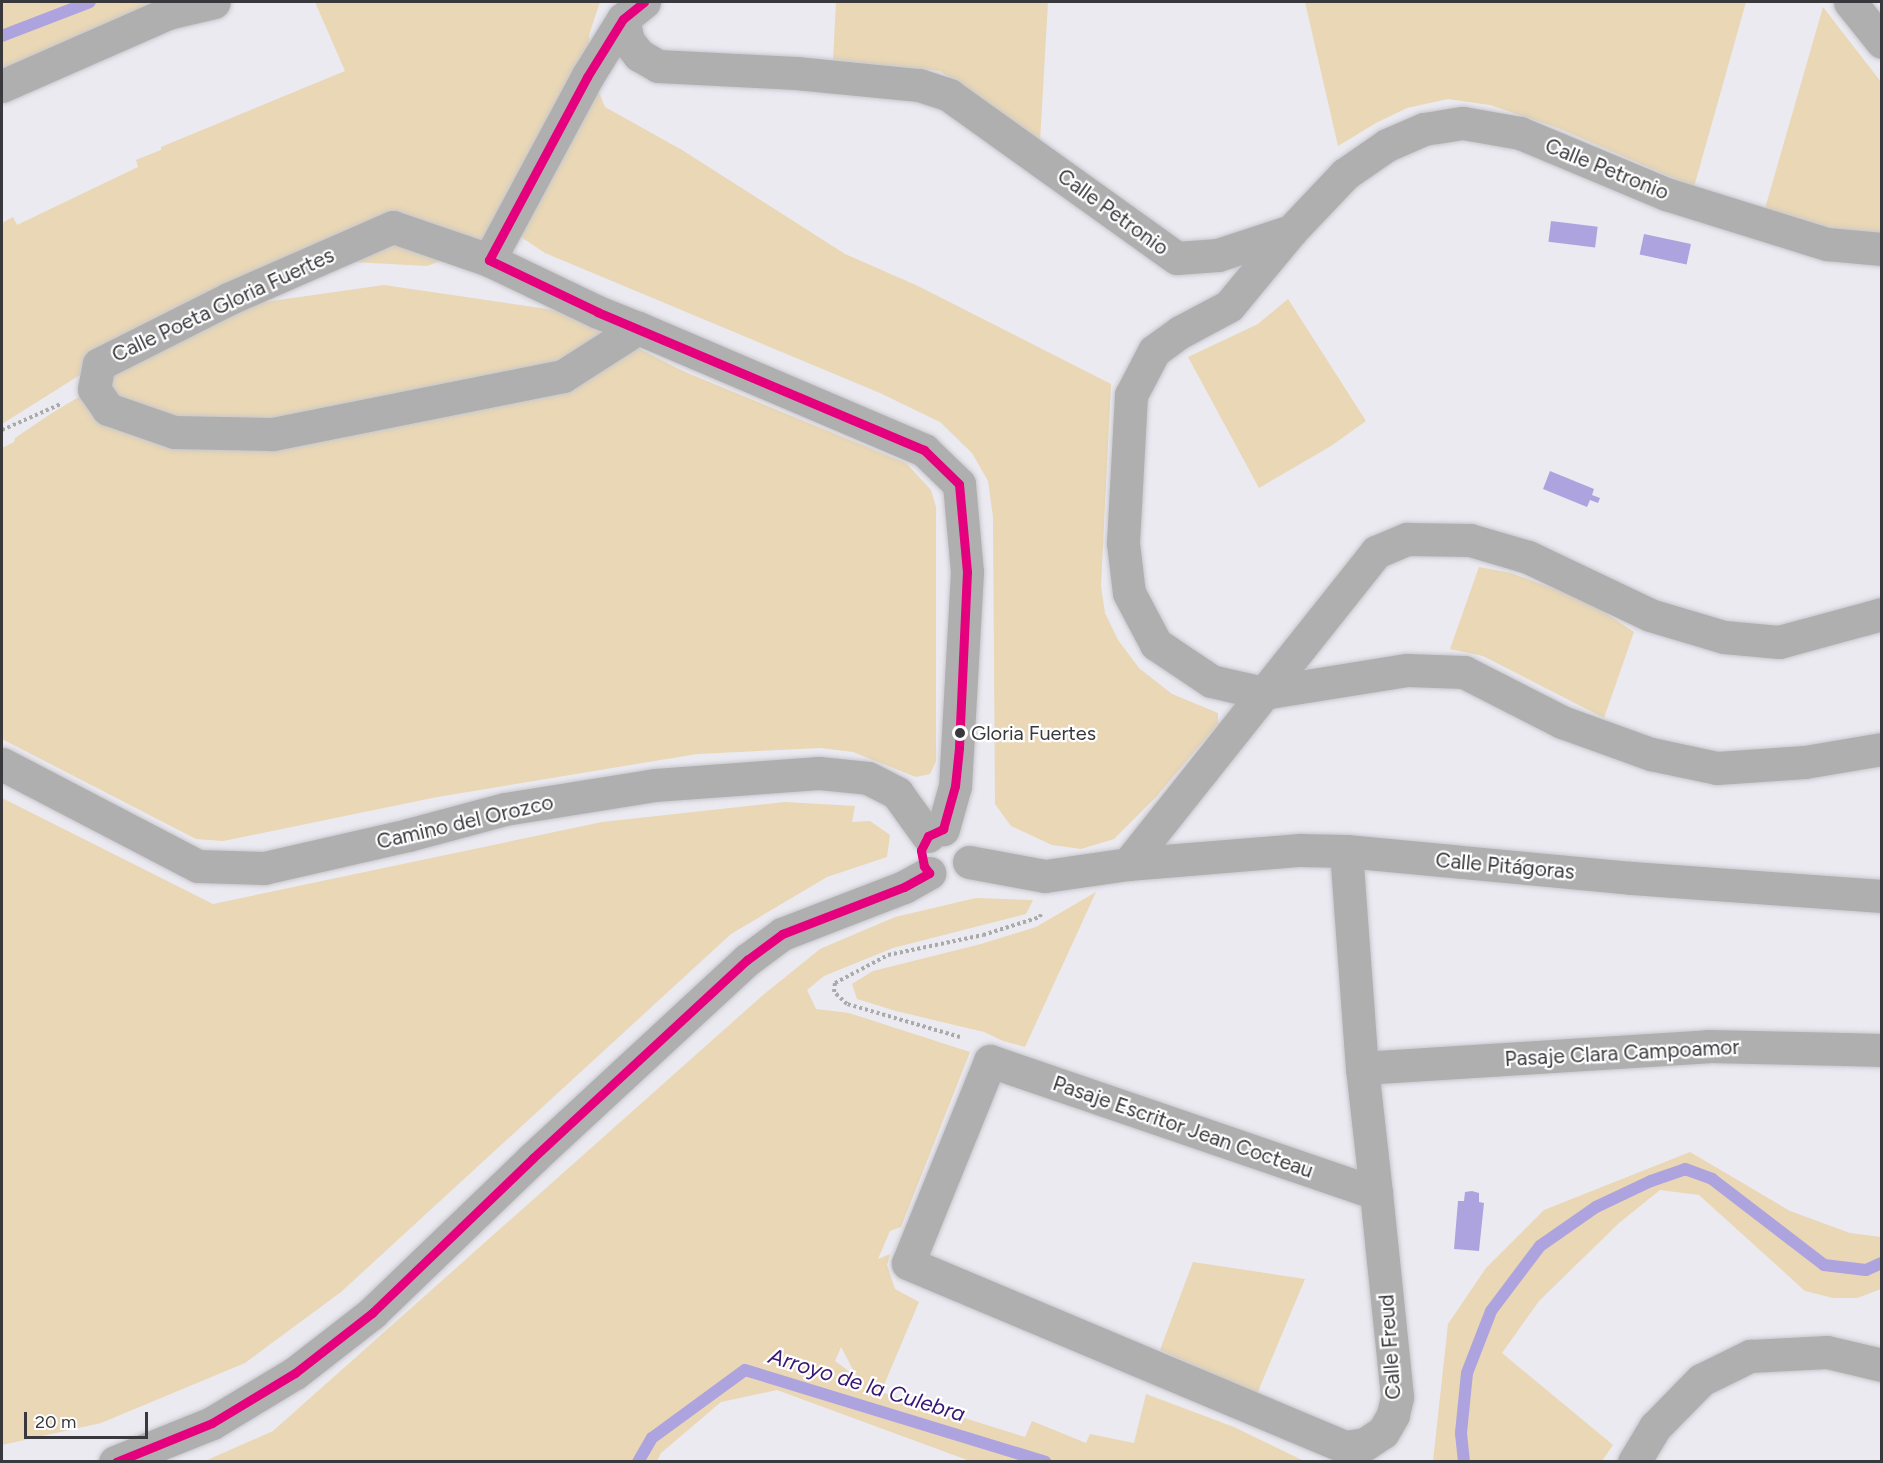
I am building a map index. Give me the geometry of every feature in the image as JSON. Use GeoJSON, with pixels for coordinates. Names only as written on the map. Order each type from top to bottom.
{"type":"FeatureCollection","features":[{"type":"Feature","properties":{"kind":"street"},"geometry":{"type":"LineString","coordinates":[[2,86],[168,12],[214,2]]}},
{"type":"Feature","properties":{"kind":"street"},"geometry":{"type":"LineString","coordinates":[[1850,2],[1881,42]]}},
{"type":"Feature","properties":{"kind":"street"},"geometry":{"type":"LineString","coordinates":[[489,260],[587,77],[634,10]]}},
{"type":"Feature","properties":{"kind":"street","name":"Calle Petronio"},"geometry":{"type":"LineString","coordinates":[[634,10],[628,41],[639,55],[658,66],[796,74],[920,85],[949,96],[1177,258],[1218,255],[1291,231],[1345,174],[1387,145],[1424,129],[1463,123],[1520,133],[1666,194],[1827,244],[1881,249]]}},
{"type":"Feature","properties":{"kind":"street","name":"Calle Poeta Gloria Fuertes"},"geometry":{"type":"LineString","coordinates":[[94,389],[99,364],[228,299],[393,227],[489,260],[638,328],[924,450],[960,484],[967,572],[956,786],[936,832]]}},
{"type":"Feature","properties":{"kind":"street"},"geometry":{"type":"LineString","coordinates":[[1291,231],[1228,306],[1180,332],[1154,351],[1131,395],[1123,543],[1129,592],[1156,644],[1211,681],[1263,693],[1407,670],[1464,672],[1562,722],[1651,754],[1717,768],[1805,762],[1881,749]]}},
{"type":"Feature","properties":{"kind":"street"},"geometry":{"type":"LineString","coordinates":[[94,389],[108,409],[174,432],[272,434],[563,376],[638,328]]}},
{"type":"Feature","properties":{"kind":"street"},"geometry":{"type":"LineString","coordinates":[[969,862],[1045,876],[1128,864],[1376,552],[1407,538],[1470,540],[1528,557],[1650,615],[1724,637],[1779,642],[1881,614]]}},
{"type":"Feature","properties":{"kind":"street","name":"Camino del Orozco"},"geometry":{"type":"LineString","coordinates":[[2,764],[198,866],[264,868],[408,835],[505,809],[655,785],[819,773],[868,778],[897,794],[936,832]]}},
{"type":"Feature","properties":{"kind":"street"},"geometry":{"type":"LineString","coordinates":[[936,832],[960,832],[970,845],[969,862],[966,869],[953,878],[944,879],[929,873],[924,866],[921,850],[936,832]]}},
{"type":"Feature","properties":{"kind":"street","name":"Calle Pitágoras"},"geometry":{"type":"LineString","coordinates":[[1128,864],[1300,850],[1346,851],[1631,878],[1881,896]]}},
{"type":"Feature","properties":{"kind":"street","name":"Calle Freud"},"geometry":{"type":"LineString","coordinates":[[990,1061],[908,1263],[1345,1448],[1365,1444],[1383,1432],[1393,1415],[1397,1397],[1362,1068],[1346,851]]}},
{"type":"Feature","properties":{"kind":"street"},"geometry":{"type":"LineString","coordinates":[[115,1461],[212,1422],[295,1373],[372,1313],[533,1158],[747,960],[782,934],[904,887],[929,873]]}},
{"type":"Feature","properties":{"kind":"street","name":"Pasaje Clara Campoamor"},"geometry":{"type":"LineString","coordinates":[[1362,1068],[1708,1046],[1881,1050]]}},
{"type":"Feature","properties":{"kind":"street","name":"Pasaje Escritor Jean Cocteau"},"geometry":{"type":"LineString","coordinates":[[990,1061],[1376,1192]]}},
{"type":"Feature","properties":{"kind":"street"},"geometry":{"type":"LineString","coordinates":[[1634,1461],[1654,1427],[1701,1380],[1750,1356],[1827,1352],[1881,1365]]}},
{"type":"Feature","properties":{"kind":"path"},"geometry":{"type":"LineString","coordinates":[[2,430],[94,389]]}},
{"type":"Feature","properties":{"kind":"path"},"geometry":{"type":"LineString","coordinates":[[990,1061],[974,1041],[847,1004],[834,992],[835,983],[888,955],[982,935],[1040,917],[1044,907]]}},
{"type":"Feature","properties":{"kind":"shaded area"},"geometry":{"type":"Polygon","coordinates":[[[2,2],[163,2],[2,70],[2,2]]]}},
{"type":"Feature","properties":{"kind":"shaded area"},"geometry":{"type":"Polygon","coordinates":[[[315,2],[600,2],[589,35],[591,73],[605,107],[682,150],[845,254],[918,286],[1111,384],[1101,586],[1105,613],[1118,640],[1139,668],[1172,694],[1218,713],[1218,724],[1156,797],[1114,839],[1081,849],[1052,845],[1011,826],[995,804],[993,517],[988,481],[972,453],[940,422],[880,393],[545,253],[515,233],[427,266],[353,262],[180,312],[2,424],[2,223],[13,217],[17,225],[138,167],[136,160],[161,150],[161,147],[345,71],[315,2]]]}},
{"type":"Feature","properties":{"kind":"shaded area"},"geometry":{"type":"Polygon","coordinates":[[[836,2],[1048,2],[1040,141],[940,71],[833,60],[836,2]]]}},
{"type":"Feature","properties":{"kind":"shaded area"},"geometry":{"type":"Polygon","coordinates":[[[1305,2],[1746,2],[1694,187],[1558,128],[1490,105],[1448,99],[1407,108],[1376,123],[1338,146],[1305,2]]]}},
{"type":"Feature","properties":{"kind":"shaded area"},"geometry":{"type":"Polygon","coordinates":[[[1823,7],[1881,82],[1881,234],[1810,226],[1764,212],[1823,7]]]}},
{"type":"Feature","properties":{"kind":"shaded area"},"geometry":{"type":"Polygon","coordinates":[[[1551,221],[1598,227],[1595,248],[1548,242],[1551,221]]]}},
{"type":"Feature","properties":{"kind":"shaded area"},"geometry":{"type":"Polygon","coordinates":[[[1644,234],[1691,244],[1687,265],[1640,255],[1644,234]]]}},
{"type":"Feature","properties":{"kind":"shaded area"},"geometry":{"type":"Polygon","coordinates":[[[384,285],[567,312],[685,372],[906,463],[931,490],[936,507],[936,761],[930,774],[916,777],[853,752],[821,748],[697,754],[437,797],[223,841],[196,839],[2,739],[2,448],[14,442],[15,438],[52,413],[229,307],[384,285]]]}},
{"type":"Feature","properties":{"kind":"shaded area"},"geometry":{"type":"Polygon","coordinates":[[[1288,299],[1366,421],[1331,446],[1259,488],[1188,357],[1258,324],[1288,299]]]}},
{"type":"Feature","properties":{"kind":"shaded area"},"geometry":{"type":"Polygon","coordinates":[[[1550,471],[1594,489],[1592,495],[1600,498],[1598,503],[1590,500],[1587,507],[1543,489],[1550,471]]]}},
{"type":"Feature","properties":{"kind":"shaded area"},"geometry":{"type":"Polygon","coordinates":[[[1479,567],[1511,573],[1557,590],[1598,608],[1634,632],[1604,718],[1483,656],[1450,649],[1479,567]]]}},
{"type":"Feature","properties":{"kind":"shaded area"},"geometry":{"type":"Polygon","coordinates":[[[2,798],[213,904],[602,822],[785,802],[855,806],[852,822],[870,821],[890,835],[887,857],[827,877],[731,934],[341,1292],[245,1363],[101,1423],[2,1445],[2,798]]]}},
{"type":"Feature","properties":{"kind":"shaded area"},"geometry":{"type":"Polygon","coordinates":[[[1096,892],[1025,1047],[1003,1041],[984,1032],[896,1011],[857,999],[852,984],[873,971],[981,944],[1036,927],[1096,892]]]}},
{"type":"Feature","properties":{"kind":"shaded area"},"geometry":{"type":"Polygon","coordinates":[[[976,898],[1033,900],[1026,914],[893,948],[824,976],[807,990],[816,1009],[849,1013],[970,1052],[901,1227],[890,1231],[878,1259],[890,1254],[887,1265],[895,1289],[919,1302],[881,1392],[1025,1437],[1032,1421],[1086,1443],[1090,1434],[1134,1443],[1146,1394],[1234,1427],[1304,1461],[970,1461],[777,1390],[721,1402],[661,1453],[657,1461],[205,1461],[273,1431],[763,995],[820,949],[895,917],[976,898]],[[841,1347],[835,1361],[857,1377],[841,1347]]]}},
{"type":"Feature","properties":{"kind":"shaded area"},"geometry":{"type":"Polygon","coordinates":[[[1690,1152],[1790,1211],[1850,1233],[1881,1237],[1881,1289],[1857,1298],[1833,1298],[1805,1291],[1699,1195],[1660,1190],[1619,1223],[1539,1301],[1502,1353],[1613,1445],[1602,1461],[1433,1461],[1448,1324],[1486,1268],[1544,1210],[1690,1152]]]}},
{"type":"Feature","properties":{"kind":"shaded area"},"geometry":{"type":"Polygon","coordinates":[[[1465,1192],[1479,1193],[1479,1202],[1484,1203],[1479,1251],[1454,1249],[1458,1201],[1464,1201],[1465,1192]]]}},
{"type":"Feature","properties":{"kind":"shaded area"},"geometry":{"type":"Polygon","coordinates":[[[1193,1262],[1305,1279],[1257,1394],[1160,1350],[1193,1262]]]}},
{"type":"Feature","properties":{"kind":"waterway"},"geometry":{"type":"LineString","coordinates":[[2,36],[90,2]]}},
{"type":"Feature","properties":{"kind":"waterway","name":"Arroyo de la Culebra"},"geometry":{"type":"LineString","coordinates":[[1464,1462],[1461,1433],[1467,1373],[1491,1311],[1540,1246],[1596,1207],[1651,1181],[1685,1169],[1712,1179],[1824,1265],[1866,1270],[1882,1263]]}},
{"type":"Feature","properties":{"kind":"waterway","name":"Arroyo de la Culebra"},"geometry":{"type":"LineString","coordinates":[[638,1462],[652,1438],[745,1370],[1045,1462]]}},
{"type":"Feature","properties":{"kind":"transit line"},"geometry":{"type":"LineString","coordinates":[[116,1462],[212,1423],[295,1373],[372,1313],[533,1158],[747,960],[782,934],[904,887],[929,873],[924,866],[921,850],[928,836],[943,829],[955,786],[959,747],[967,572],[959,484],[924,450],[598,312],[489,260],[587,77],[623,19],[644,2]]}},
{"type":"Feature","properties":{"kind":"place","name":"Gloria Fuertes"},"geometry":{"type":"Point","coordinates":[960,733]}}]}
